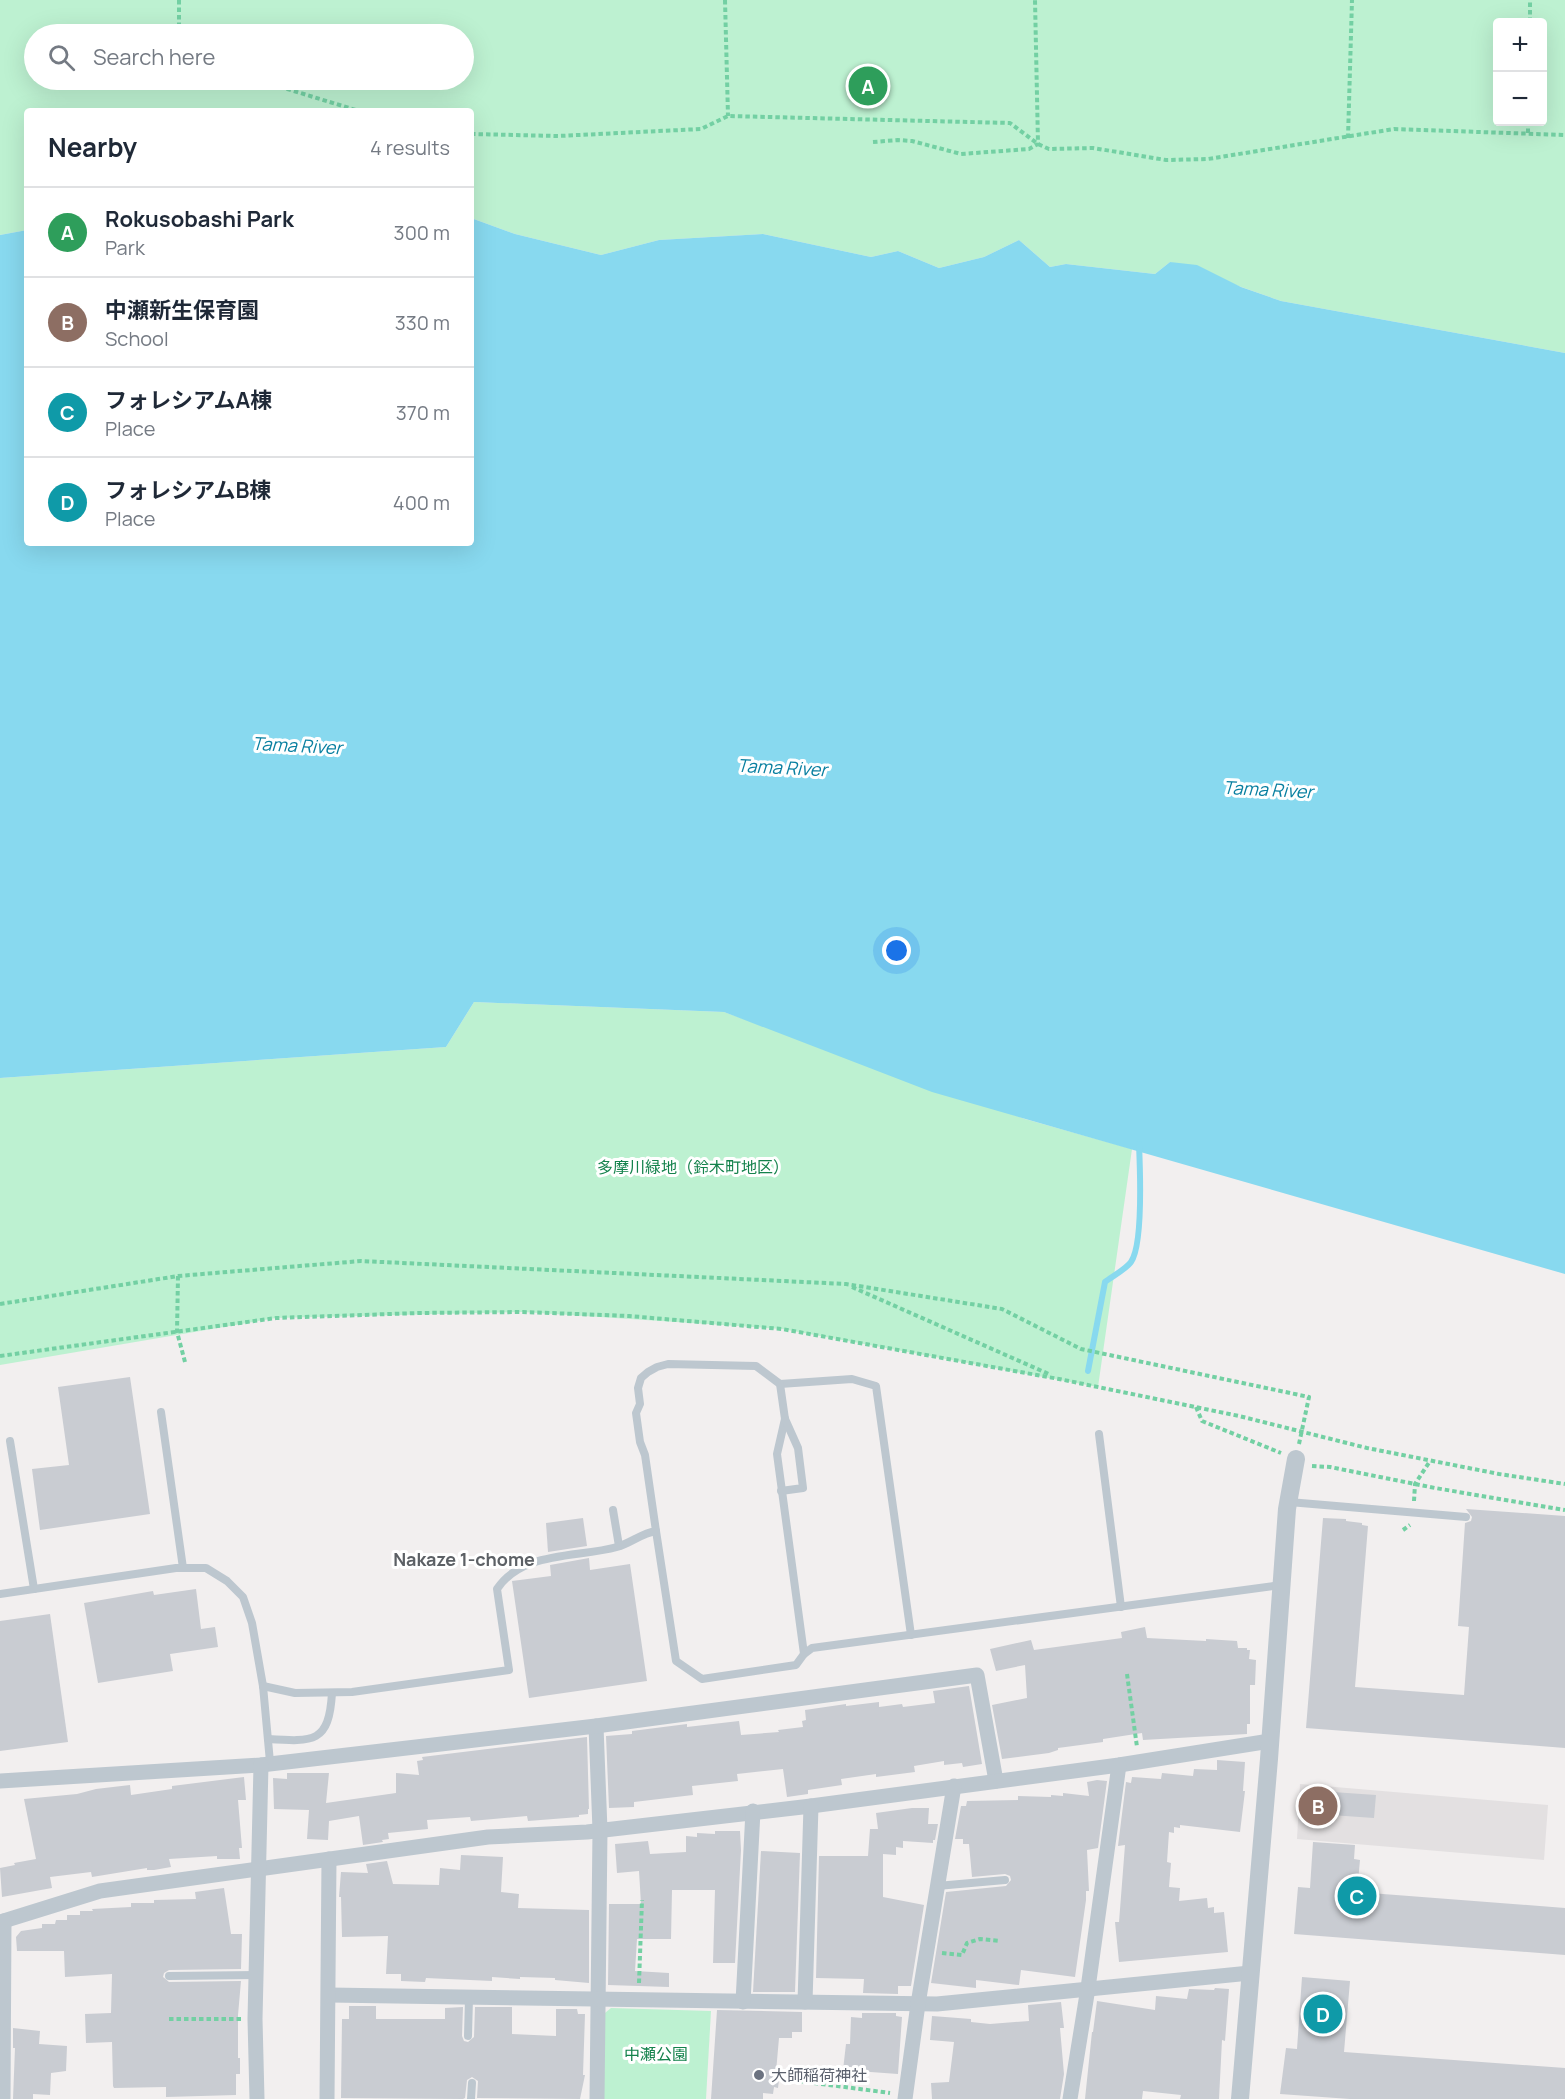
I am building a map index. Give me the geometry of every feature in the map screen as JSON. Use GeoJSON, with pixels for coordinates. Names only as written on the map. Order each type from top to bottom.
{"type":"FeatureCollection","features":[{"type":"Feature","properties":{"kind":"street"},"geometry":{"type":"LineString","coordinates":[[1240,2099],[1270,1741],[1287,1502],[1301,1463]]}},
{"type":"Feature","properties":{"kind":"street"},"geometry":{"type":"LineString","coordinates":[[0,1781],[265,1763],[596,1726],[977,1675],[996,1781]]}},
{"type":"Feature","properties":{"kind":"street"},"geometry":{"type":"LineString","coordinates":[[596,1726],[600,1830],[597,2099]]}},
{"type":"Feature","properties":{"kind":"street"},"geometry":{"type":"LineString","coordinates":[[3,2099],[2,1922],[100,1891],[488,1838],[600,1830],[810,1806],[1119,1765],[1270,1741]]}},
{"type":"Feature","properties":{"kind":"street"},"geometry":{"type":"LineString","coordinates":[[257,2099],[255,2019],[258,1869],[265,1763]]}},
{"type":"Feature","properties":{"kind":"street"},"geometry":{"type":"LineString","coordinates":[[1070,2099],[1119,1765]]}},
{"type":"Feature","properties":{"kind":"street"},"geometry":{"type":"LineString","coordinates":[[905,2097],[954,1786]]}},
{"type":"Feature","properties":{"kind":"street"},"geometry":{"type":"LineString","coordinates":[[806,2002],[810,1806]]}},
{"type":"Feature","properties":{"kind":"street"},"geometry":{"type":"LineString","coordinates":[[743,2002],[753,1812]]}},
{"type":"Feature","properties":{"kind":"street"},"geometry":{"type":"LineString","coordinates":[[327,2099],[328,1859]]}},
{"type":"Feature","properties":{"kind":"street"},"geometry":{"type":"LineString","coordinates":[[329,1995],[918,2004],[1250,1973]]}},
{"type":"Feature","properties":{"kind":"lane"},"geometry":{"type":"LineString","coordinates":[[911,1635],[876,1386],[852,1379],[780,1384],[756,1366],[742,1365],[668,1364],[657,1367],[641,1378],[638,1388],[640,1404],[636,1413],[640,1442],[645,1455],[676,1660],[702,1679],[796,1665],[812,1648],[911,1635],[1121,1607],[1281,1585]]}},
{"type":"Feature","properties":{"kind":"lane"},"geometry":{"type":"LineString","coordinates":[[780,1384],[785,1419],[798,1448],[803,1488],[781,1491]]}},
{"type":"Feature","properties":{"kind":"lane"},"geometry":{"type":"LineString","coordinates":[[160,1412],[183,1568]]}},
{"type":"Feature","properties":{"kind":"lane"},"geometry":{"type":"LineString","coordinates":[[785,1419],[777,1454],[804,1654]]}},
{"type":"Feature","properties":{"kind":"lane"},"geometry":{"type":"LineString","coordinates":[[1099,1434],[1121,1607]]}},
{"type":"Feature","properties":{"kind":"lane"},"geometry":{"type":"LineString","coordinates":[[10,1441],[34,1589]]}},
{"type":"Feature","properties":{"kind":"lane"},"geometry":{"type":"LineString","coordinates":[[1287,1502],[1466,1517]]}},
{"type":"Feature","properties":{"kind":"lane"},"geometry":{"type":"LineString","coordinates":[[613,1510],[619,1546]]}},
{"type":"Feature","properties":{"kind":"lane"},"geometry":{"type":"LineString","coordinates":[[263,1686],[295,1693],[332,1693],[387,1688],[509,1670],[497,1590],[504,1579],[531,1563],[619,1546],[656,1531]]}},
{"type":"Feature","properties":{"kind":"lane"},"geometry":{"type":"LineString","coordinates":[[0,1594],[183,1568],[206,1568],[226,1581],[243,1597],[252,1623],[263,1686],[268,1739],[265,1763]]}},
{"type":"Feature","properties":{"kind":"lane"},"geometry":{"type":"LineString","coordinates":[[268,1739],[299,1741],[319,1734],[326,1728],[332,1693]]}},
{"type":"Feature","properties":{"kind":"lane"},"geometry":{"type":"LineString","coordinates":[[937,1886],[1005,1880]]}},
{"type":"Feature","properties":{"kind":"lane"},"geometry":{"type":"LineString","coordinates":[[169,1976],[256,1975]]}},
{"type":"Feature","properties":{"kind":"lane"},"geometry":{"type":"LineString","coordinates":[[468,2036],[469,1998]]}},
{"type":"Feature","properties":{"kind":"lane"},"geometry":{"type":"LineString","coordinates":[[471,2099],[472,2082]]}},
{"type":"Feature","properties":{"kind":"path"},"geometry":{"type":"LineString","coordinates":[[179,0],[179,24]]}},
{"type":"Feature","properties":{"kind":"path"},"geometry":{"type":"LineString","coordinates":[[725,0],[728,116]]}},
{"type":"Feature","properties":{"kind":"path"},"geometry":{"type":"LineString","coordinates":[[1035,0],[1038,144]]}},
{"type":"Feature","properties":{"kind":"path"},"geometry":{"type":"LineString","coordinates":[[1348,138],[1352,0]]}},
{"type":"Feature","properties":{"kind":"path"},"geometry":{"type":"LineString","coordinates":[[1530,0],[1530,18]]}},
{"type":"Feature","properties":{"kind":"path"},"geometry":{"type":"LineString","coordinates":[[291,90],[349,108]]}},
{"type":"Feature","properties":{"kind":"path"},"geometry":{"type":"LineString","coordinates":[[474,134],[558,136],[701,129],[728,116],[1010,123],[1038,144],[1049,149],[1093,148],[1166,160],[1208,159],[1394,129],[1565,135]]}},
{"type":"Feature","properties":{"kind":"path"},"geometry":{"type":"LineString","coordinates":[[1527,134],[1528,126]]}},
{"type":"Feature","properties":{"kind":"path"},"geometry":{"type":"LineString","coordinates":[[873,142],[912,141],[961,154],[1029,150],[1038,144]]}},
{"type":"Feature","properties":{"kind":"path"},"geometry":{"type":"LineString","coordinates":[[0,1304],[178,1276],[361,1261],[846,1284],[1002,1309],[1081,1349],[1309,1397],[1301,1431]]}},
{"type":"Feature","properties":{"kind":"path"},"geometry":{"type":"LineString","coordinates":[[178,1276],[177,1332],[185,1362]]}},
{"type":"Feature","properties":{"kind":"path"},"geometry":{"type":"LineString","coordinates":[[846,1284],[1059,1378]]}},
{"type":"Feature","properties":{"kind":"path"},"geometry":{"type":"LineString","coordinates":[[0,1356],[276,1318],[524,1312],[629,1316],[782,1329],[1059,1378],[1196,1407],[1367,1448],[1499,1474],[1565,1484]]}},
{"type":"Feature","properties":{"kind":"path"},"geometry":{"type":"LineString","coordinates":[[1196,1407],[1202,1421],[1301,1463],[1565,1510]]}},
{"type":"Feature","properties":{"kind":"path"},"geometry":{"type":"LineString","coordinates":[[1403,1530],[1412,1523],[1415,1484],[1430,1461]]}},
{"type":"Feature","properties":{"kind":"path"},"geometry":{"type":"LineString","coordinates":[[1126,1674],[1139,1762]]}},
{"type":"Feature","properties":{"kind":"path"},"geometry":{"type":"LineString","coordinates":[[639,2001],[642,1900]]}},
{"type":"Feature","properties":{"kind":"path"},"geometry":{"type":"LineString","coordinates":[[927,1951],[962,1955],[968,1943],[974,1940],[1000,1941]]}},
{"type":"Feature","properties":{"kind":"path"},"geometry":{"type":"LineString","coordinates":[[169,2019],[255,2019]]}},
{"type":"Feature","properties":{"kind":"path"},"geometry":{"type":"LineString","coordinates":[[784,2079],[905,2097]]}},
{"type":"Feature","properties":{"kind":"shaded area"},"geometry":{"type":"Polygon","coordinates":[[[1300,1784],[1548,1805],[1544,1860],[1297,1839],[1300,1784]]]}},
{"type":"Feature","properties":{"kind":"green space"},"geometry":{"type":"Polygon","coordinates":[[[0,0],[1565,0],[1565,353],[1281,301],[1170,262],[1155,274],[1066,264],[1050,267],[1019,240],[984,257],[939,268],[898,251],[871,257],[763,234],[659,240],[601,255],[515,234],[474,219],[474,108],[24,108],[24,231],[0,235],[0,0]]]}},
{"type":"Feature","properties":{"kind":"green space","name":"多摩川緑地（鈴木町地区）"},"geometry":{"type":"Polygon","coordinates":[[[474,1002],[724,1012],[1025,1119],[1132,1149],[1098,1387],[782,1329],[523,1312],[276,1318],[0,1365],[0,1078],[446,1047],[474,1002]]]}},
{"type":"Feature","properties":{"kind":"green space","name":"中瀬公園"},"geometry":{"type":"Polygon","coordinates":[[[611,2008],[711,2011],[706,2099],[603,2099],[605,2013],[611,2008]]]}},
{"type":"Feature","properties":{"kind":"water","name":"Tama River"},"geometry":{"type":"Polygon","coordinates":[[[474,219],[515,234],[601,255],[659,240],[763,234],[871,257],[898,251],[939,268],[984,257],[1019,240],[1050,267],[1066,264],[1155,274],[1170,262],[1197,265],[1241,287],[1281,301],[1565,353],[1565,1274],[932,1092],[724,1012],[474,1002],[446,1047],[0,1078],[0,235],[24,231],[24,546],[474,546],[474,219]]]}},
{"type":"Feature","properties":{"kind":"building"},"geometry":{"type":"Polygon","coordinates":[[[130,1377],[150,1514],[40,1530],[32,1469],[69,1465],[58,1387],[130,1377]]]}},
{"type":"Feature","properties":{"kind":"building"},"geometry":{"type":"Polygon","coordinates":[[[1466,1509],[1565,1516],[1565,1748],[1306,1728],[1323,1518],[1346,1519],[1346,1521],[1368,1526],[1355,1687],[1464,1695],[1469,1627],[1458,1626],[1465,1523],[1471,1521],[1472,1517],[1466,1509]]]}},
{"type":"Feature","properties":{"kind":"building"},"geometry":{"type":"Polygon","coordinates":[[[583,1518],[587,1546],[548,1552],[546,1523],[583,1518]]]}},
{"type":"Feature","properties":{"kind":"building"},"geometry":{"type":"Polygon","coordinates":[[[589,1558],[590,1570],[630,1564],[647,1681],[529,1698],[512,1581],[551,1576],[550,1565],[589,1558]]]}},
{"type":"Feature","properties":{"kind":"building"},"geometry":{"type":"Polygon","coordinates":[[[196,1589],[201,1629],[215,1627],[218,1647],[170,1654],[173,1671],[98,1683],[84,1603],[153,1591],[154,1595],[196,1589]]]}},
{"type":"Feature","properties":{"kind":"building"},"geometry":{"type":"Polygon","coordinates":[[[50,1614],[68,1742],[0,1751],[0,1621],[50,1614]]]}},
{"type":"Feature","properties":{"kind":"building"},"geometry":{"type":"Polygon","coordinates":[[[1145,1627],[1147,1638],[1237,1641],[1238,1648],[1250,1650],[1249,1659],[1256,1660],[1255,1685],[1250,1685],[1250,1724],[1247,1724],[1247,1734],[1143,1740],[1142,1733],[1103,1739],[1103,1742],[1058,1748],[1049,1753],[1002,1759],[992,1705],[1027,1698],[1025,1665],[996,1671],[990,1649],[1031,1640],[1034,1650],[1122,1638],[1121,1632],[1145,1627]]]}},
{"type":"Feature","properties":{"kind":"building"},"geometry":{"type":"Polygon","coordinates":[[[969,1686],[982,1764],[963,1767],[962,1763],[944,1765],[944,1761],[914,1766],[915,1772],[841,1779],[842,1785],[808,1790],[808,1794],[787,1797],[783,1769],[737,1774],[738,1781],[692,1786],[693,1795],[634,1802],[634,1807],[609,1808],[606,1736],[632,1734],[632,1731],[687,1724],[687,1727],[739,1721],[741,1735],[779,1732],[778,1730],[803,1727],[802,1721],[806,1720],[805,1710],[879,1702],[879,1707],[935,1703],[933,1691],[969,1686]]]}},
{"type":"Feature","properties":{"kind":"building"},"geometry":{"type":"Polygon","coordinates":[[[587,1737],[589,1809],[588,1814],[579,1815],[579,1817],[528,1821],[527,1816],[471,1821],[470,1817],[427,1820],[428,1829],[388,1833],[389,1839],[382,1840],[383,1842],[363,1845],[359,1816],[329,1821],[328,1840],[307,1839],[309,1810],[274,1809],[273,1778],[287,1779],[287,1773],[329,1773],[326,1803],[396,1793],[396,1773],[419,1775],[417,1761],[423,1760],[422,1757],[587,1737]]]}},
{"type":"Feature","properties":{"kind":"building"},"geometry":{"type":"Polygon","coordinates":[[[1217,1760],[1245,1762],[1243,1791],[1245,1791],[1240,1832],[1180,1825],[1180,1828],[1174,1827],[1174,1833],[1169,1832],[1167,1862],[1171,1863],[1169,1887],[1180,1888],[1179,1901],[1207,1898],[1208,1908],[1214,1907],[1214,1913],[1224,1912],[1228,1952],[1119,1962],[1115,1922],[1119,1922],[1125,1845],[1118,1846],[1126,1782],[1131,1783],[1132,1777],[1161,1779],[1162,1773],[1193,1776],[1194,1769],[1217,1770],[1217,1760]]]}},
{"type":"Feature","properties":{"kind":"building"},"geometry":{"type":"Polygon","coordinates":[[[244,1777],[246,1800],[238,1800],[242,1848],[239,1848],[240,1859],[217,1859],[217,1856],[169,1859],[171,1867],[154,1870],[147,1870],[147,1868],[92,1877],[91,1872],[50,1877],[52,1888],[2,1897],[0,1868],[36,1859],[24,1799],[77,1794],[130,1785],[131,1795],[172,1789],[172,1786],[244,1777]]]}},
{"type":"Feature","properties":{"kind":"building"},"geometry":{"type":"Polygon","coordinates":[[[1107,1781],[1098,1848],[1087,1850],[1089,1891],[1086,1891],[1075,1977],[1021,1970],[1019,1985],[976,1980],[976,1988],[931,1983],[946,1892],[1006,1886],[1011,1880],[1010,1876],[1005,1874],[972,1877],[969,1844],[963,1844],[963,1839],[955,1839],[961,1806],[966,1806],[967,1801],[1018,1800],[1018,1796],[1051,1797],[1051,1795],[1063,1796],[1063,1793],[1089,1796],[1087,1782],[1107,1781]]]}},
{"type":"Feature","properties":{"kind":"building"},"geometry":{"type":"Polygon","coordinates":[[[1304,1790],[1376,1795],[1374,1818],[1302,1813],[1304,1790]]]}},
{"type":"Feature","properties":{"kind":"building"},"geometry":{"type":"Polygon","coordinates":[[[929,1808],[928,1824],[938,1824],[935,1840],[933,1843],[903,1841],[903,1848],[896,1847],[896,1855],[883,1854],[883,1897],[924,1905],[911,1986],[898,1986],[898,1994],[863,1993],[864,1979],[816,1978],[819,1856],[868,1856],[870,1829],[878,1829],[876,1813],[929,1808]]]}},
{"type":"Feature","properties":{"kind":"building"},"geometry":{"type":"Polygon","coordinates":[[[715,1831],[740,1831],[735,1963],[713,1963],[715,1890],[672,1890],[671,1939],[637,1939],[635,1971],[669,1973],[669,1987],[608,1985],[609,1904],[641,1904],[639,1871],[617,1873],[615,1844],[648,1841],[650,1854],[686,1852],[686,1836],[697,1837],[697,1833],[715,1834],[715,1831]]]}},
{"type":"Feature","properties":{"kind":"building"},"geometry":{"type":"Polygon","coordinates":[[[1313,1842],[1355,1845],[1354,1859],[1360,1860],[1357,1892],[1565,1908],[1565,1955],[1294,1934],[1298,1887],[1310,1888],[1313,1842]]]}},
{"type":"Feature","properties":{"kind":"building"},"geometry":{"type":"Polygon","coordinates":[[[761,1851],[800,1853],[795,1992],[753,1992],[761,1851]]]}},
{"type":"Feature","properties":{"kind":"building"},"geometry":{"type":"Polygon","coordinates":[[[461,1855],[503,1857],[501,1892],[519,1894],[518,1908],[589,1910],[589,1983],[555,1980],[555,1978],[520,1977],[520,1979],[492,1977],[492,1981],[426,1978],[425,1982],[401,1981],[401,1974],[386,1974],[388,1936],[342,1937],[341,1897],[339,1897],[341,1872],[368,1873],[366,1864],[387,1861],[393,1884],[439,1885],[440,1868],[460,1870],[461,1855]]]}},
{"type":"Feature","properties":{"kind":"building"},"geometry":{"type":"Polygon","coordinates":[[[224,1888],[231,1934],[242,1934],[241,1969],[169,1970],[164,1973],[163,1977],[169,1982],[241,1981],[238,2015],[240,2074],[236,2074],[236,2095],[166,2097],[166,2087],[114,2088],[112,2042],[86,2043],[85,2014],[111,2013],[112,1974],[65,1977],[64,1951],[17,1951],[16,1937],[21,1931],[42,1928],[42,1924],[55,1924],[56,1920],[67,1920],[67,1915],[80,1915],[80,1911],[131,1907],[131,1903],[154,1903],[154,1900],[196,1899],[195,1892],[224,1888]]]}},
{"type":"Feature","properties":{"kind":"building"},"geometry":{"type":"Polygon","coordinates":[[[1302,1977],[1350,1981],[1344,2052],[1565,2068],[1565,2099],[1350,2099],[1280,2094],[1286,2048],[1297,2049],[1302,1977]]]}},
{"type":"Feature","properties":{"kind":"building"},"geometry":{"type":"Polygon","coordinates":[[[1215,1988],[1229,1989],[1225,2041],[1222,2040],[1219,2099],[1180,2099],[1181,2095],[1143,2091],[1142,2099],[1085,2099],[1097,2001],[1155,2010],[1156,1996],[1187,1999],[1189,1989],[1214,1990],[1215,1988]]]}},
{"type":"Feature","properties":{"kind":"building"},"geometry":{"type":"Polygon","coordinates":[[[1061,2002],[1064,2028],[1060,2028],[1064,2074],[1060,2099],[932,2099],[931,2083],[949,2082],[954,2042],[930,2040],[932,2016],[971,2019],[971,2022],[990,2024],[1029,2021],[1028,2005],[1061,2002]]]}},
{"type":"Feature","properties":{"kind":"building"},"geometry":{"type":"Polygon","coordinates":[[[349,2006],[376,2006],[376,2019],[445,2019],[445,2008],[463,2007],[462,2036],[464,2041],[468,2042],[474,2037],[475,2007],[512,2007],[512,2034],[556,2036],[556,2009],[577,2009],[578,2014],[585,2014],[583,2075],[585,2075],[580,2099],[477,2098],[478,2081],[472,2077],[467,2080],[463,2099],[341,2098],[342,2019],[349,2019],[349,2006]]]}},
{"type":"Feature","properties":{"kind":"building"},"geometry":{"type":"Polygon","coordinates":[[[717,2010],[802,2012],[802,2032],[792,2032],[792,2038],[779,2038],[776,2072],[780,2072],[778,2088],[774,2087],[773,2094],[763,2093],[763,2099],[711,2099],[717,2010]]]}},
{"type":"Feature","properties":{"kind":"building"},"geometry":{"type":"Polygon","coordinates":[[[862,2013],[896,2013],[896,2016],[902,2017],[898,2074],[843,2070],[846,2044],[850,2044],[851,2017],[862,2018],[862,2013]]]}},
{"type":"Feature","properties":{"kind":"building"},"geometry":{"type":"Polygon","coordinates":[[[13,2028],[40,2031],[39,2044],[67,2046],[66,2071],[51,2073],[50,2095],[33,2094],[33,2099],[13,2099],[15,2048],[13,2048],[13,2028]]]}},
{"type":"Feature","properties":{"kind":"waterway"},"geometry":{"type":"LineString","coordinates":[[1088,1371],[1105,1282],[1129,1265],[1135,1253],[1140,1205],[1139,1144]]}},
{"type":"Feature","properties":{"kind":"place","name":"Rokusobashi Park"},"geometry":{"type":"Point","coordinates":[868,86]}},
{"type":"Feature","properties":{"kind":"place","name":"中瀬新生保育園"},"geometry":{"type":"Point","coordinates":[1318,1806]}},
{"type":"Feature","properties":{"kind":"place","name":"フォレシアムA棟"},"geometry":{"type":"Point","coordinates":[1357,1896]}},
{"type":"Feature","properties":{"kind":"place","name":"フォレシアムB棟"},"geometry":{"type":"Point","coordinates":[1323,2014]}},
{"type":"Feature","properties":{"kind":"place","name":"大師稲荷神社"},"geometry":{"type":"Point","coordinates":[759,2075]}},
{"type":"Feature","properties":{"kind":"district","name":"Nakaze 1-chome"},"geometry":{"type":"Point","coordinates":[464,1559]}}]}
